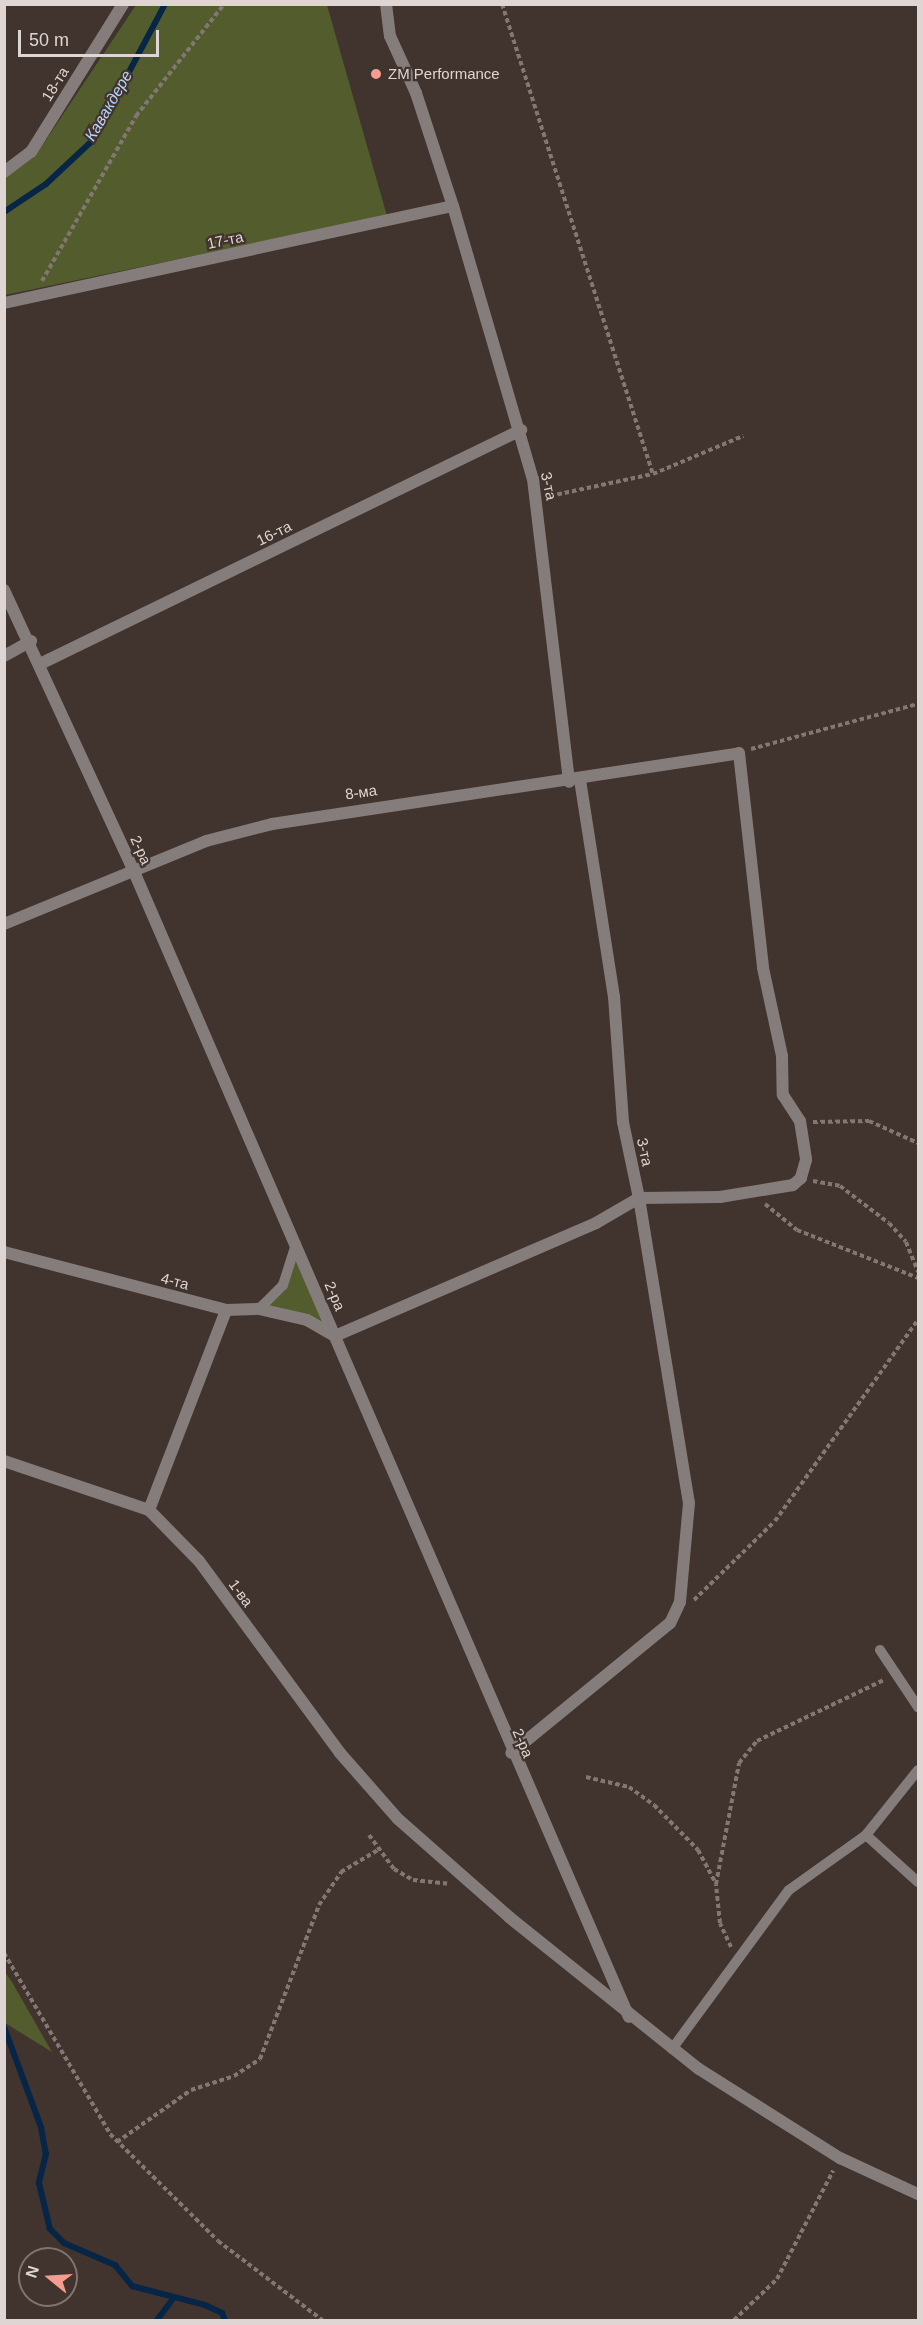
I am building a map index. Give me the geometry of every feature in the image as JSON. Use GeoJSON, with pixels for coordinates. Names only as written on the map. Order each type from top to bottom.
{"type":"FeatureCollection","features":[{"type":"Feature","properties":{"kind":"street","name":"18-та"},"geometry":{"type":"LineString","coordinates":[[4,172],[31,152],[123,4]]}},
{"type":"Feature","properties":{"kind":"street","name":"3-та"},"geometry":{"type":"LineString","coordinates":[[387,4],[390,36],[416,93],[453,206],[521,430],[537,497],[575,782],[614,997],[623,1122],[639,1198],[689,1503],[686,1576],[670,1623]]}},
{"type":"Feature","properties":{"kind":"street","name":"17-та"},"geometry":{"type":"LineString","coordinates":[[4,303],[453,206]]}},
{"type":"Feature","properties":{"kind":"street","name":"16-та"},"geometry":{"type":"LineString","coordinates":[[42,663],[521,430]]}},
{"type":"Feature","properties":{"kind":"street","name":"2-ра"},"geometry":{"type":"LineString","coordinates":[[4,590],[42,663],[135,874],[296,1242],[511,1753],[629,2017]]}},
{"type":"Feature","properties":{"kind":"street"},"geometry":{"type":"LineString","coordinates":[[4,656],[31,641]]}},
{"type":"Feature","properties":{"kind":"street","name":"8-ма"},"geometry":{"type":"LineString","coordinates":[[4,924],[135,874],[206,841],[272,824],[359,807],[575,782],[638,766],[739,753]]}},
{"type":"Feature","properties":{"kind":"street"},"geometry":{"type":"LineString","coordinates":[[335,1336],[596,1223],[639,1198],[754,1192],[801,1178],[806,1160],[800,1121],[783,1095],[782,1056],[763,968],[739,753]]}},
{"type":"Feature","properties":{"kind":"street","name":"4-та"},"geometry":{"type":"LineString","coordinates":[[4,1252],[226,1310],[259,1310],[306,1320],[335,1336]]}},
{"type":"Feature","properties":{"kind":"street"},"geometry":{"type":"LineString","coordinates":[[149,1510],[226,1310]]}},
{"type":"Feature","properties":{"kind":"street","name":"1-ва"},"geometry":{"type":"LineString","coordinates":[[4,1461],[149,1510],[199,1561],[340,1753],[398,1819],[629,2017],[672,2049],[765,2115],[840,2158],[918,2194]]}},
{"type":"Feature","properties":{"kind":"street"},"geometry":{"type":"LineString","coordinates":[[511,1753],[670,1623]]}},
{"type":"Feature","properties":{"kind":"lane"},"geometry":{"type":"LineString","coordinates":[[259,1310],[283,1285],[296,1242]]}},
{"type":"Feature","properties":{"kind":"lane"},"geometry":{"type":"LineString","coordinates":[[880,1650],[893,1675],[918,1707]]}},
{"type":"Feature","properties":{"kind":"lane"},"geometry":{"type":"LineString","coordinates":[[672,2049],[789,1890],[866,1835],[918,1770]]}},
{"type":"Feature","properties":{"kind":"lane"},"geometry":{"type":"LineString","coordinates":[[866,1835],[918,1882]]}},
{"type":"Feature","properties":{"kind":"path"},"geometry":{"type":"LineString","coordinates":[[33,297],[136,116],[224,4]]}},
{"type":"Feature","properties":{"kind":"path"},"geometry":{"type":"LineString","coordinates":[[502,4],[653,474]]}},
{"type":"Feature","properties":{"kind":"path"},"geometry":{"type":"LineString","coordinates":[[537,497],[653,474],[743,436]]}},
{"type":"Feature","properties":{"kind":"path"},"geometry":{"type":"LineString","coordinates":[[739,753],[918,704]]}},
{"type":"Feature","properties":{"kind":"path"},"geometry":{"type":"LineString","coordinates":[[800,1121],[869,1121],[918,1143]]}},
{"type":"Feature","properties":{"kind":"path"},"geometry":{"type":"LineString","coordinates":[[801,1178],[840,1186],[889,1222],[906,1242],[918,1272]]}},
{"type":"Feature","properties":{"kind":"path"},"geometry":{"type":"LineString","coordinates":[[754,1192],[797,1230],[918,1278]]}},
{"type":"Feature","properties":{"kind":"path"},"geometry":{"type":"LineString","coordinates":[[670,1623],[775,1521],[918,1320]]}},
{"type":"Feature","properties":{"kind":"path"},"geometry":{"type":"LineString","coordinates":[[736,1959],[720,1923],[716,1884],[739,1763],[757,1741],[893,1675]]}},
{"type":"Feature","properties":{"kind":"path"},"geometry":{"type":"LineString","coordinates":[[586,1777],[629,1787],[654,1805],[698,1850],[716,1884]]}},
{"type":"Feature","properties":{"kind":"path"},"geometry":{"type":"LineString","coordinates":[[369,1835],[378,1850],[413,1880],[435,1885],[470,1882]]}},
{"type":"Feature","properties":{"kind":"path"},"geometry":{"type":"LineString","coordinates":[[117,2142],[191,2090],[234,2076],[260,2059],[319,1905],[341,1872],[378,1850]]}},
{"type":"Feature","properties":{"kind":"path"},"geometry":{"type":"LineString","coordinates":[[4,1953],[117,2142],[218,2241],[322,2320]]}},
{"type":"Feature","properties":{"kind":"path"},"geometry":{"type":"LineString","coordinates":[[734,2320],[777,2279],[840,2158]]}},
{"type":"Feature","properties":{"kind":"green space"},"geometry":{"type":"Polygon","coordinates":[[[136,5],[327,5],[387,216],[5,295],[5,178],[36,155],[136,5]]]}},
{"type":"Feature","properties":{"kind":"green space"},"geometry":{"type":"Polygon","coordinates":[[[296,1242],[335,1336],[259,1309],[272,1297],[296,1242]]]}},
{"type":"Feature","properties":{"kind":"green space"},"geometry":{"type":"Polygon","coordinates":[[[4,1971],[12,1982],[52,2052],[5,2023],[4,1971]]]}},
{"type":"Feature","properties":{"kind":"waterway","name":"Кавакдере"},"geometry":{"type":"LineString","coordinates":[[4,212],[46,184],[93,140],[165,4]]}},
{"type":"Feature","properties":{"kind":"waterway","name":"Кавакдере"},"geometry":{"type":"LineString","coordinates":[[4,2027],[41,2127],[46,2154],[39,2183],[50,2229],[64,2243],[115,2265],[132,2286],[205,2305],[222,2313],[225,2320]]}},
{"type":"Feature","properties":{"kind":"waterway"},"geometry":{"type":"LineString","coordinates":[[157,2320],[173,2299]]}},
{"type":"Feature","properties":{"kind":"place","name":"ZM Performance"},"geometry":{"type":"Point","coordinates":[376,74]}}]}
